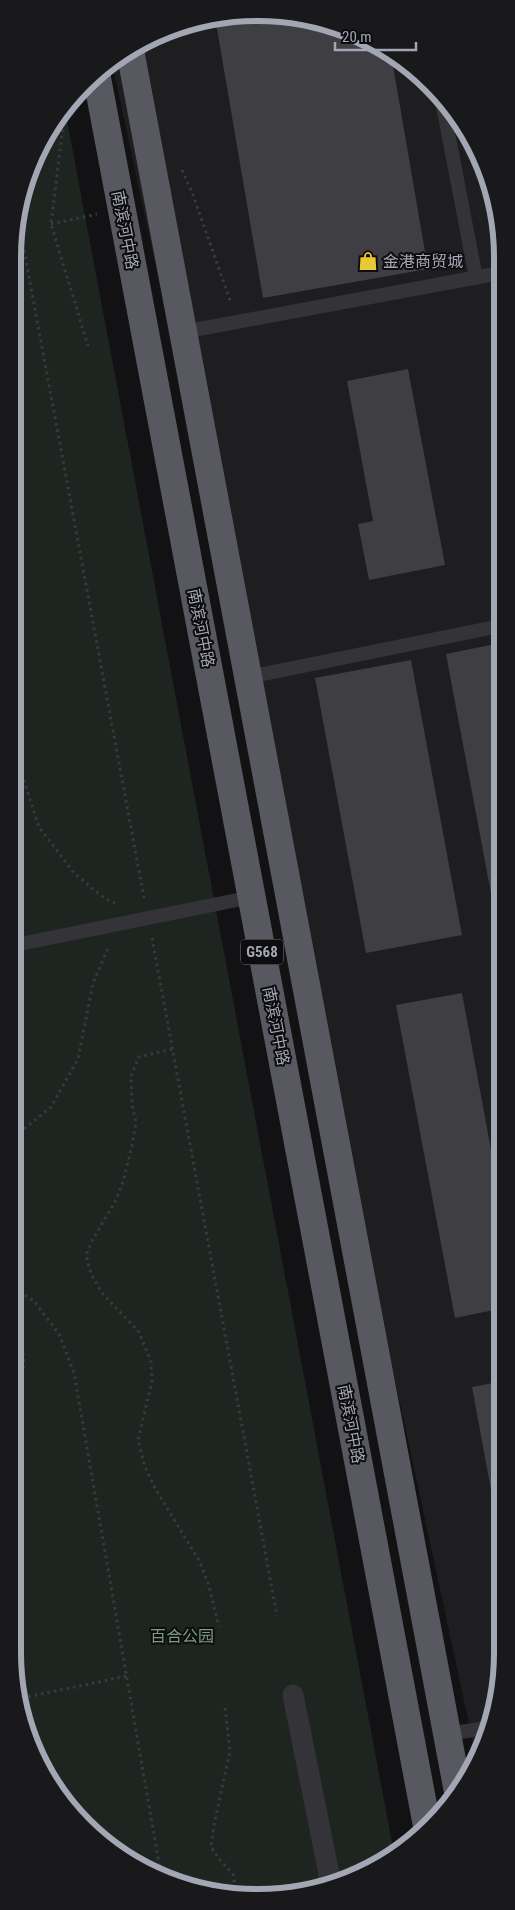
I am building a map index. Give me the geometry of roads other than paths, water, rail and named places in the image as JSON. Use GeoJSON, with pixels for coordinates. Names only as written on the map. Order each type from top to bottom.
{"type":"FeatureCollection","features":[{"type":"Feature","properties":{"kind":"highway","name":"G568"},"geometry":{"type":"LineString","coordinates":[[131,58],[456,1781]]}},
{"type":"Feature","properties":{"kind":"highway","name":"南滨河中路"},"geometry":{"type":"LineString","coordinates":[[98,83],[425,1820]]}},
{"type":"Feature","properties":{"kind":"street"},"geometry":{"type":"LineString","coordinates":[[293,1695],[330,1877]]}},
{"type":"Feature","properties":{"kind":"lane"},"geometry":{"type":"LineString","coordinates":[[444,113],[476,278]]}},
{"type":"Feature","properties":{"kind":"lane"},"geometry":{"type":"LineString","coordinates":[[183,332],[494,274]]}},
{"type":"Feature","properties":{"kind":"lane"},"geometry":{"type":"LineString","coordinates":[[248,677],[494,627]]}},
{"type":"Feature","properties":{"kind":"lane"},"geometry":{"type":"LineString","coordinates":[[21,945],[252,897]]}},
{"type":"Feature","properties":{"kind":"lane"},"geometry":{"type":"LineString","coordinates":[[448,1734],[481,1729]]}},
{"type":"Feature","properties":{"kind":"place","name":"金港商贸城"},"geometry":{"type":"Point","coordinates":[368,261]}},
{"type":"Feature","properties":{"kind":"park label","name":"百合公园"},"geometry":{"type":"Point","coordinates":[182,1636]}}]}
